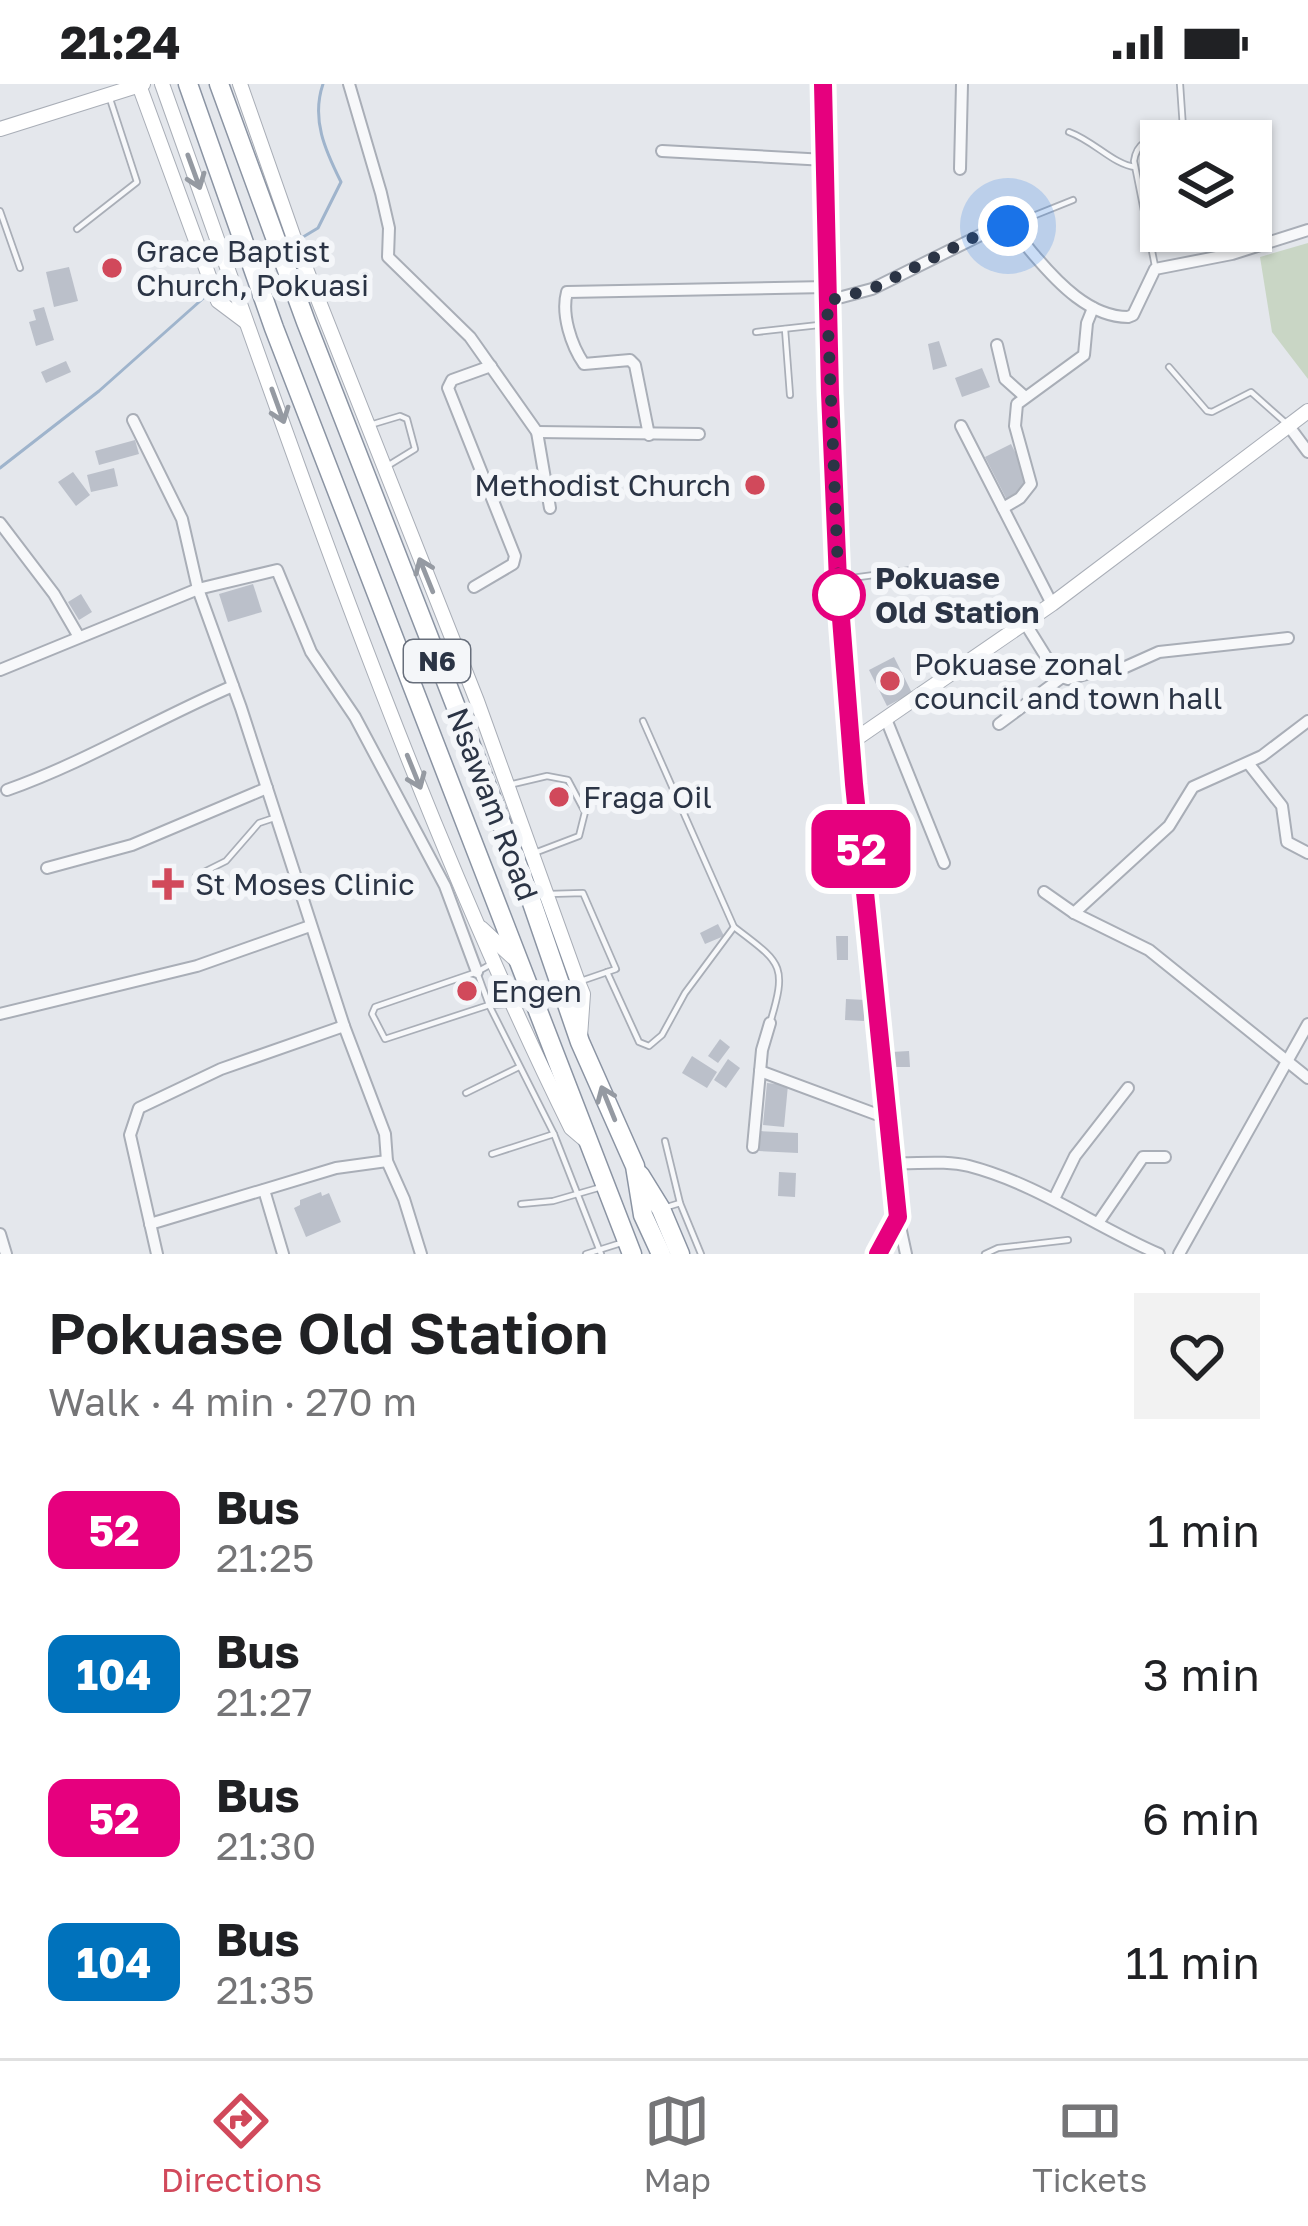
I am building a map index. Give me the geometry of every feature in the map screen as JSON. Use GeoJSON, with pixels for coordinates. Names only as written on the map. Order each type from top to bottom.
{"type":"FeatureCollection","features":[{"type":"Feature","properties":{"kind":"highway","name":"Nsawam Road"},"geometry":{"type":"LineString","coordinates":[[188,84],[261,291],[629,1247]]}},
{"type":"Feature","properties":{"kind":"highway","name":"Nsawam Road"},"geometry":{"type":"LineString","coordinates":[[219,84],[287,244],[580,1042],[635,1166],[643,1215],[661,1254]]}},
{"type":"Feature","properties":{"kind":"highway"},"geometry":{"type":"LineString","coordinates":[[635,1166],[671,1206],[680,1254]]}},
{"type":"Feature","properties":{"kind":"main road"},"geometry":{"type":"LineString","coordinates":[[0,129],[140,84],[218,301],[248,323]]}},
{"type":"Feature","properties":{"kind":"main road"},"geometry":{"type":"LineString","coordinates":[[162,84],[413,771],[510,1004],[571,1128],[589,1143]]}},
{"type":"Feature","properties":{"kind":"main road"},"geometry":{"type":"LineString","coordinates":[[240,84],[287,244]]}},
{"type":"Feature","properties":{"kind":"main road"},"geometry":{"type":"LineString","coordinates":[[823,84],[838,580],[898,1217],[878,1254]]}},
{"type":"Feature","properties":{"kind":"main road"},"geometry":{"type":"LineString","coordinates":[[299,278],[367,425],[547,894],[583,994],[580,1042]]}},
{"type":"Feature","properties":{"kind":"main road"},"geometry":{"type":"LineString","coordinates":[[850,743],[1052,604],[1308,411]]}},
{"type":"Feature","properties":{"kind":"main road"},"geometry":{"type":"LineString","coordinates":[[478,925],[520,964]]}},
{"type":"Feature","properties":{"kind":"street"},"geometry":{"type":"LineString","coordinates":[[349,84],[381,193],[388,257],[466,333],[537,432],[550,508]]}},
{"type":"Feature","properties":{"kind":"street"},"geometry":{"type":"LineString","coordinates":[[960,170],[962,84]]}},
{"type":"Feature","properties":{"kind":"street"},"geometry":{"type":"LineString","coordinates":[[662,151],[826,160]]}},
{"type":"Feature","properties":{"kind":"street"},"geometry":{"type":"LineString","coordinates":[[649,434],[634,362],[584,364],[566,317],[563,298],[567,292],[827,294],[872,289],[992,228],[1008,226],[1061,284],[1093,308],[1120,318],[1133,315],[1155,269],[1232,254],[1308,230]]}},
{"type":"Feature","properties":{"kind":"street"},"geometry":{"type":"LineString","coordinates":[[1004,508],[1031,484],[1015,426],[1017,404],[1084,355],[1093,308]]}},
{"type":"Feature","properties":{"kind":"street"},"geometry":{"type":"LineString","coordinates":[[997,345],[1005,379],[1024,396]]}},
{"type":"Feature","properties":{"kind":"street"},"geometry":{"type":"LineString","coordinates":[[474,587],[513,564],[515,556],[448,388],[452,380],[490,366]]}},
{"type":"Feature","properties":{"kind":"street"},"geometry":{"type":"LineString","coordinates":[[133,420],[182,519],[198,589],[385,1135],[387,1161],[421,1254]]}},
{"type":"Feature","properties":{"kind":"street"},"geometry":{"type":"LineString","coordinates":[[1288,425],[1308,452]]}},
{"type":"Feature","properties":{"kind":"street"},"geometry":{"type":"LineString","coordinates":[[962,426],[1052,604]]}},
{"type":"Feature","properties":{"kind":"street"},"geometry":{"type":"LineString","coordinates":[[537,432],[699,434]]}},
{"type":"Feature","properties":{"kind":"street"},"geometry":{"type":"LineString","coordinates":[[0,523],[80,638]]}},
{"type":"Feature","properties":{"kind":"street"},"geometry":{"type":"LineString","coordinates":[[0,670],[198,589],[277,570],[311,652],[355,717],[446,886],[477,973]]}},
{"type":"Feature","properties":{"kind":"street"},"geometry":{"type":"LineString","coordinates":[[1025,623],[1060,677]]}},
{"type":"Feature","properties":{"kind":"street"},"geometry":{"type":"LineString","coordinates":[[999,724],[1060,677],[1121,669],[1159,652],[1288,638]]}},
{"type":"Feature","properties":{"kind":"street"},"geometry":{"type":"LineString","coordinates":[[7,790],[127,740],[178,709],[233,686]]}},
{"type":"Feature","properties":{"kind":"street"},"geometry":{"type":"LineString","coordinates":[[886,719],[944,862]]}},
{"type":"Feature","properties":{"kind":"street"},"geometry":{"type":"LineString","coordinates":[[1074,913],[1176,818],[1193,787],[1248,763],[1308,721]]}},
{"type":"Feature","properties":{"kind":"street"},"geometry":{"type":"LineString","coordinates":[[1248,763],[1282,806],[1287,842],[1308,853]]}},
{"type":"Feature","properties":{"kind":"street"},"geometry":{"type":"LineString","coordinates":[[47,868],[132,845],[267,788]]}},
{"type":"Feature","properties":{"kind":"street"},"geometry":{"type":"LineString","coordinates":[[1044,892],[1074,913],[1149,950],[1308,1078]]}},
{"type":"Feature","properties":{"kind":"street"},"geometry":{"type":"LineString","coordinates":[[0,1014],[197,967],[310,926]]}},
{"type":"Feature","properties":{"kind":"street"},"geometry":{"type":"LineString","coordinates":[[753,1147],[770,1023]]}},
{"type":"Feature","properties":{"kind":"street"},"geometry":{"type":"LineString","coordinates":[[1179,1254],[1308,1024]]}},
{"type":"Feature","properties":{"kind":"street"},"geometry":{"type":"LineString","coordinates":[[157,1254],[130,1135],[139,1108],[220,1069],[344,1026]]}},
{"type":"Feature","properties":{"kind":"street"},"geometry":{"type":"LineString","coordinates":[[760,1071],[889,1119]]}},
{"type":"Feature","properties":{"kind":"street"},"geometry":{"type":"LineString","coordinates":[[1055,1198],[1075,1156],[1128,1088]]}},
{"type":"Feature","properties":{"kind":"street"},"geometry":{"type":"LineString","coordinates":[[1098,1222],[1143,1156],[1165,1157]]}},
{"type":"Feature","properties":{"kind":"street"},"geometry":{"type":"LineString","coordinates":[[150,1225],[336,1168],[387,1161]]}},
{"type":"Feature","properties":{"kind":"street"},"geometry":{"type":"LineString","coordinates":[[892,1163],[968,1166],[1055,1198],[1139,1250],[1159,1254]]}},
{"type":"Feature","properties":{"kind":"street"},"geometry":{"type":"LineString","coordinates":[[264,1190],[283,1254]]}},
{"type":"Feature","properties":{"kind":"street"},"geometry":{"type":"LineString","coordinates":[[898,1217],[907,1254]]}},
{"type":"Feature","properties":{"kind":"street"},"geometry":{"type":"LineString","coordinates":[[0,1234],[6,1254]]}},
{"type":"Feature","properties":{"kind":"lane"},"geometry":{"type":"LineString","coordinates":[[1155,269],[1136,151],[1140,143],[1183,128],[1180,84]]}},
{"type":"Feature","properties":{"kind":"lane"},"geometry":{"type":"LineString","coordinates":[[77,229],[137,182],[109,94]]}},
{"type":"Feature","properties":{"kind":"lane"},"geometry":{"type":"LineString","coordinates":[[1070,132],[1096,144],[1121,164],[1136,167]]}},
{"type":"Feature","properties":{"kind":"lane"},"geometry":{"type":"LineString","coordinates":[[1008,226],[1072,200]]}},
{"type":"Feature","properties":{"kind":"lane"},"geometry":{"type":"LineString","coordinates":[[0,211],[20,268]]}},
{"type":"Feature","properties":{"kind":"lane"},"geometry":{"type":"LineString","coordinates":[[756,332],[828,324]]}},
{"type":"Feature","properties":{"kind":"lane"},"geometry":{"type":"LineString","coordinates":[[785,329],[790,395]]}},
{"type":"Feature","properties":{"kind":"lane"},"geometry":{"type":"LineString","coordinates":[[1169,367],[1207,411],[1251,392],[1288,425]]}},
{"type":"Feature","properties":{"kind":"lane"},"geometry":{"type":"LineString","coordinates":[[367,425],[407,418],[415,449],[384,468]]}},
{"type":"Feature","properties":{"kind":"lane"},"geometry":{"type":"LineString","coordinates":[[838,580],[919,569]]}},
{"type":"Feature","properties":{"kind":"lane"},"geometry":{"type":"LineString","coordinates":[[643,721],[734,928],[762,949],[778,970],[782,982],[770,1023]]}},
{"type":"Feature","properties":{"kind":"lane"},"geometry":{"type":"LineString","coordinates":[[507,786],[547,776],[568,780],[585,812],[579,836],[532,854]]}},
{"type":"Feature","properties":{"kind":"lane"},"geometry":{"type":"LineString","coordinates":[[196,876],[226,861],[259,824],[277,817]]}},
{"type":"Feature","properties":{"kind":"lane"},"geometry":{"type":"LineString","coordinates":[[547,894],[584,893],[616,969],[578,982]]}},
{"type":"Feature","properties":{"kind":"lane"},"geometry":{"type":"LineString","coordinates":[[607,972],[639,1042],[650,1046],[734,928]]}},
{"type":"Feature","properties":{"kind":"lane"},"geometry":{"type":"LineString","coordinates":[[494,962],[477,973],[375,1007],[372,1014],[385,1039],[489,1005],[510,1004]]}},
{"type":"Feature","properties":{"kind":"lane"},"geometry":{"type":"LineString","coordinates":[[477,973],[580,1192],[601,1252]]}},
{"type":"Feature","properties":{"kind":"lane"},"geometry":{"type":"LineString","coordinates":[[466,1093],[518,1067]]}},
{"type":"Feature","properties":{"kind":"lane"},"geometry":{"type":"LineString","coordinates":[[492,1154],[554,1134]]}},
{"type":"Feature","properties":{"kind":"lane"},"geometry":{"type":"LineString","coordinates":[[665,1141],[671,1206],[701,1254]]}},
{"type":"Feature","properties":{"kind":"lane"},"geometry":{"type":"LineString","coordinates":[[521,1204],[606,1186]]}},
{"type":"Feature","properties":{"kind":"lane"},"geometry":{"type":"LineString","coordinates":[[985,1254],[998,1248],[1068,1240]]}},
{"type":"Feature","properties":{"kind":"lane"},"geometry":{"type":"LineString","coordinates":[[586,1254],[629,1247]]}},
{"type":"Feature","properties":{"kind":"green space"},"geometry":{"type":"Polygon","coordinates":[[[1308,243],[1308,379],[1272,332],[1260,257],[1308,243]]]}},
{"type":"Feature","properties":{"kind":"building"},"geometry":{"type":"Polygon","coordinates":[[[69,267],[78,301],[54,307],[46,272],[69,267]]]}},
{"type":"Feature","properties":{"kind":"building"},"geometry":{"type":"Polygon","coordinates":[[[44,307],[54,340],[36,346],[29,322],[36,320],[33,310],[44,307]]]}},
{"type":"Feature","properties":{"kind":"building"},"geometry":{"type":"Polygon","coordinates":[[[939,341],[947,366],[933,370],[928,344],[939,341]]]}},
{"type":"Feature","properties":{"kind":"building"},"geometry":{"type":"Polygon","coordinates":[[[66,361],[71,372],[46,383],[41,372],[66,361]]]}},
{"type":"Feature","properties":{"kind":"building"},"geometry":{"type":"Polygon","coordinates":[[[982,368],[990,387],[962,397],[955,378],[982,368]]]}},
{"type":"Feature","properties":{"kind":"building"},"geometry":{"type":"Polygon","coordinates":[[[135,440],[139,454],[99,465],[95,451],[135,440]]]}},
{"type":"Feature","properties":{"kind":"building"},"geometry":{"type":"Polygon","coordinates":[[[1011,444],[1034,489],[1008,502],[985,457],[1011,444]]]}},
{"type":"Feature","properties":{"kind":"building"},"geometry":{"type":"Polygon","coordinates":[[[114,468],[118,486],[91,492],[87,475],[114,468]]]}},
{"type":"Feature","properties":{"kind":"building"},"geometry":{"type":"Polygon","coordinates":[[[73,472],[90,495],[76,506],[58,482],[73,472]]]}},
{"type":"Feature","properties":{"kind":"building"},"geometry":{"type":"Polygon","coordinates":[[[253,584],[262,612],[228,622],[219,594],[253,584]]]}},
{"type":"Feature","properties":{"kind":"building"},"geometry":{"type":"Polygon","coordinates":[[[81,594],[92,612],[79,620],[68,602],[81,594]]]}},
{"type":"Feature","properties":{"kind":"building","name":"Pokuase zonal council and town hall"},"geometry":{"type":"Polygon","coordinates":[[[894,657],[912,693],[887,706],[869,670],[894,657]]]}},
{"type":"Feature","properties":{"kind":"building"},"geometry":{"type":"Polygon","coordinates":[[[718,924],[724,936],[705,944],[700,933],[718,924]]]}},
{"type":"Feature","properties":{"kind":"building"},"geometry":{"type":"Polygon","coordinates":[[[836,936],[848,936],[848,960],[837,960],[836,936]]]}},
{"type":"Feature","properties":{"kind":"building"},"geometry":{"type":"Polygon","coordinates":[[[846,999],[866,1000],[864,1021],[845,1020],[846,999]]]}},
{"type":"Feature","properties":{"kind":"building"},"geometry":{"type":"Polygon","coordinates":[[[720,1039],[730,1047],[718,1063],[708,1056],[720,1039]]]}},
{"type":"Feature","properties":{"kind":"building"},"geometry":{"type":"Polygon","coordinates":[[[909,1051],[910,1067],[892,1067],[891,1052],[909,1051]]]}},
{"type":"Feature","properties":{"kind":"building"},"geometry":{"type":"Polygon","coordinates":[[[692,1056],[717,1072],[707,1088],[682,1073],[692,1056]]]}},
{"type":"Feature","properties":{"kind":"building"},"geometry":{"type":"Polygon","coordinates":[[[728,1059],[740,1068],[726,1088],[714,1080],[728,1059]]]}},
{"type":"Feature","properties":{"kind":"building"},"geometry":{"type":"Polygon","coordinates":[[[767,1083],[788,1085],[784,1127],[763,1125],[767,1083]]]}},
{"type":"Feature","properties":{"kind":"building"},"geometry":{"type":"Polygon","coordinates":[[[759,1131],[798,1133],[798,1153],[759,1151],[759,1131]]]}},
{"type":"Feature","properties":{"kind":"building"},"geometry":{"type":"Polygon","coordinates":[[[779,1172],[796,1173],[795,1197],[778,1196],[779,1172]]]}},
{"type":"Feature","properties":{"kind":"building"},"geometry":{"type":"Polygon","coordinates":[[[321,1192],[322,1196],[329,1193],[341,1222],[306,1237],[294,1208],[300,1200],[321,1192]]]}},
{"type":"Feature","properties":{"kind":"waterway"},"geometry":{"type":"LineString","coordinates":[[298,240],[318,228],[341,182],[319,122],[323,84]]}},
{"type":"Feature","properties":{"kind":"waterway"},"geometry":{"type":"LineString","coordinates":[[257,264],[275,254]]}},
{"type":"Feature","properties":{"kind":"waterway"},"geometry":{"type":"LineString","coordinates":[[0,468],[99,391],[208,294]]}},
{"type":"Feature","properties":{"kind":"bus line","name":"52"},"geometry":{"type":"LineString","coordinates":[[823,84],[838,580],[898,1217],[878,1254]]}},
{"type":"Feature","properties":{"kind":"place","name":"Grace Baptist Church, Pokuasi"},"geometry":{"type":"Point","coordinates":[112,268]}},
{"type":"Feature","properties":{"kind":"place","name":"Methodist Church"},"geometry":{"type":"Point","coordinates":[755,485]}},
{"type":"Feature","properties":{"kind":"place","name":"Pokuase Old Station"},"geometry":{"type":"Point","coordinates":[839,595]}},
{"type":"Feature","properties":{"kind":"place","name":"Pokuase zonal council and town hall"},"geometry":{"type":"Point","coordinates":[890,681]}},
{"type":"Feature","properties":{"kind":"place","name":"Fraga Oil"},"geometry":{"type":"Point","coordinates":[559,797]}},
{"type":"Feature","properties":{"kind":"place","name":"St Moses Clinic"},"geometry":{"type":"Point","coordinates":[168,884]}},
{"type":"Feature","properties":{"kind":"place","name":"Engen"},"geometry":{"type":"Point","coordinates":[467,991]}},
{"type":"Feature","properties":{"kind":"route"},"geometry":{"type":"LineString","coordinates":[[839,595],[827,301],[872,289],[992,228],[1008,226]]}}]}
